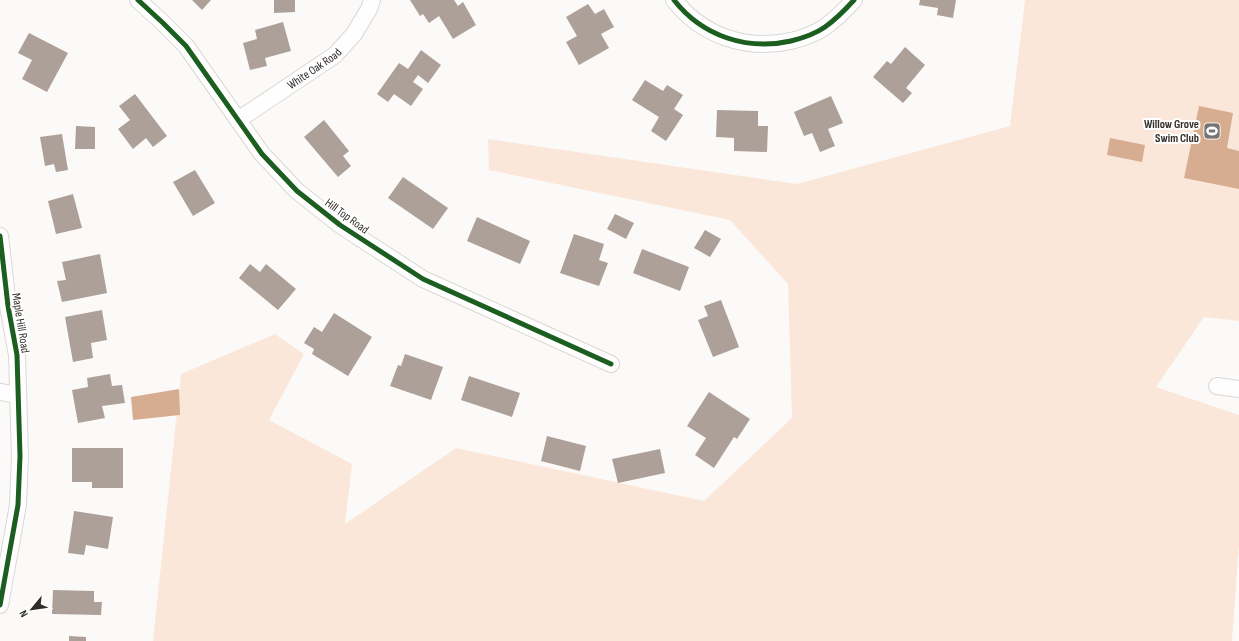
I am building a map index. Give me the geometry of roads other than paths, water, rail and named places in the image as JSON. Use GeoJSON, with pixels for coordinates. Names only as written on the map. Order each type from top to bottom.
{"type":"FeatureCollection","features":[{"type":"Feature","properties":{"kind":"street","name":"Hill Top Road"},"geometry":{"type":"LineString","coordinates":[[138,0],[164,23],[186,46],[262,154],[297,191],[340,225],[423,279],[611,364]]}},
{"type":"Feature","properties":{"kind":"street","name":"White Oak Road"},"geometry":{"type":"LineString","coordinates":[[238,120],[335,55],[354,34],[369,9],[372,0]]}},
{"type":"Feature","properties":{"kind":"street"},"geometry":{"type":"LineString","coordinates":[[674,0],[700,25],[710,31],[732,40],[755,45],[779,44],[802,38],[824,28],[843,13],[854,0]]}},
{"type":"Feature","properties":{"kind":"street","name":"Maple Hill Road"},"geometry":{"type":"LineString","coordinates":[[0,236],[8,306],[17,355],[20,456],[18,505],[0,605]]}},
{"type":"Feature","properties":{"kind":"street"},"geometry":{"type":"LineString","coordinates":[[1217,386],[1239,389]]}},
{"type":"Feature","properties":{"kind":"street"},"geometry":{"type":"LineString","coordinates":[[0,392],[18,395]]}},
{"type":"Feature","properties":{"kind":"place","name":"Willow Grove Swim Club"},"geometry":{"type":"Point","coordinates":[1212,131]}}]}
